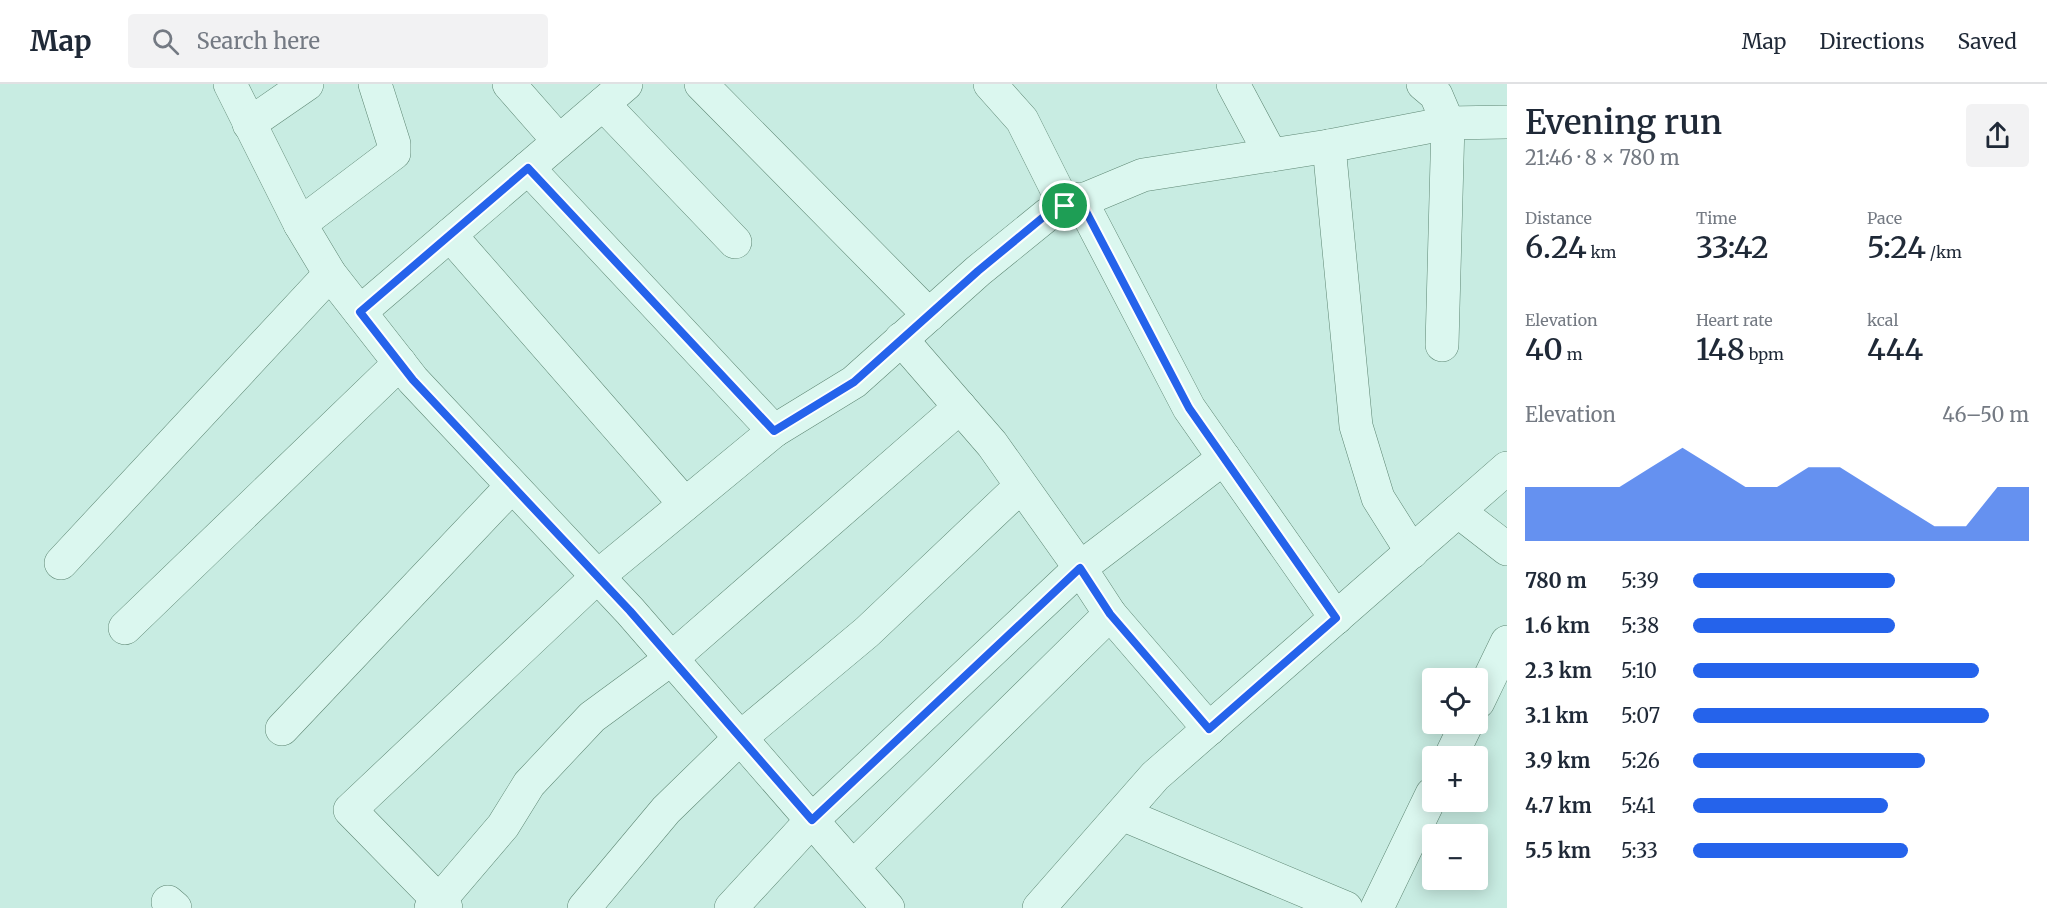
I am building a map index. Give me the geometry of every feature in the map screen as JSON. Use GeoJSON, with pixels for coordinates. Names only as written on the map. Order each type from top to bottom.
{"type":"FeatureCollection","features":[{"type":"Feature","properties":{"kind":"street"},"geometry":{"type":"LineString","coordinates":[[230,84],[300,224],[330,273],[400,363],[671,659],[888,908]]}},
{"type":"Feature","properties":{"kind":"street"},"geometry":{"type":"LineString","coordinates":[[249,124],[307,84]]}},
{"type":"Feature","properties":{"kind":"street"},"geometry":{"type":"LineString","coordinates":[[300,224],[394,153],[394,144],[375,84]]}},
{"type":"Feature","properties":{"kind":"street"},"geometry":{"type":"LineString","coordinates":[[509,84],[559,141]]}},
{"type":"Feature","properties":{"kind":"street"},"geometry":{"type":"LineString","coordinates":[[701,84],[929,315]]}},
{"type":"Feature","properties":{"kind":"street"},"geometry":{"type":"LineString","coordinates":[[990,84],[1022,120],[1189,408],[1336,618]]}},
{"type":"Feature","properties":{"kind":"street"},"geometry":{"type":"LineString","coordinates":[[1233,84],[1271,155]]}},
{"type":"Feature","properties":{"kind":"street"},"geometry":{"type":"LineString","coordinates":[[1423,84],[1436,95],[1448,123],[1442,345]]}},
{"type":"Feature","properties":{"kind":"street"},"geometry":{"type":"LineString","coordinates":[[360,312],[615,94],[735,242]]}},
{"type":"Feature","properties":{"kind":"street"},"geometry":{"type":"LineString","coordinates":[[960,407],[671,659],[592,717],[529,784],[503,826],[439,906],[350,810],[597,577],[774,431],[854,382],[978,271],[1047,214],[1143,175],[1329,146],[1448,123],[1507,122]]}},
{"type":"Feature","properties":{"kind":"street"},"geometry":{"type":"LineString","coordinates":[[1329,146],[1356,426],[1378,498],[1412,552]]}},
{"type":"Feature","properties":{"kind":"street"},"geometry":{"type":"LineString","coordinates":[[528,168],[774,431]]}},
{"type":"Feature","properties":{"kind":"street"},"geometry":{"type":"LineString","coordinates":[[450,235],[685,504]]}},
{"type":"Feature","properties":{"kind":"street"},"geometry":{"type":"LineString","coordinates":[[61,563],[330,273]]}},
{"type":"Feature","properties":{"kind":"street"},"geometry":{"type":"LineString","coordinates":[[901,339],[992,444],[1110,614],[1209,729]]}},
{"type":"Feature","properties":{"kind":"street"},"geometry":{"type":"LineString","coordinates":[[125,628],[400,363]]}},
{"type":"Feature","properties":{"kind":"street"},"geometry":{"type":"LineString","coordinates":[[731,908],[812,820],[1080,568],[1224,458]]}},
{"type":"Feature","properties":{"kind":"street"},"geometry":{"type":"LineString","coordinates":[[1039,908],[1155,776],[1507,468]]}},
{"type":"Feature","properties":{"kind":"street"},"geometry":{"type":"LineString","coordinates":[[282,729],[513,486]]}},
{"type":"Feature","properties":{"kind":"street"},"geometry":{"type":"LineString","coordinates":[[584,908],[666,810],[740,738],[867,632],[1021,486]]}},
{"type":"Feature","properties":{"kind":"street"},"geometry":{"type":"LineString","coordinates":[[1458,511],[1507,549]]}},
{"type":"Feature","properties":{"kind":"street"},"geometry":{"type":"LineString","coordinates":[[853,867],[1110,614]]}},
{"type":"Feature","properties":{"kind":"street"},"geometry":{"type":"LineString","coordinates":[[1488,681],[1507,642]]}},
{"type":"Feature","properties":{"kind":"street"},"geometry":{"type":"LineString","coordinates":[[1377,908],[1423,812]]}},
{"type":"Feature","properties":{"kind":"street"},"geometry":{"type":"LineString","coordinates":[[1122,814],[1346,908]]}},
{"type":"Feature","properties":{"kind":"route"},"geometry":{"type":"LineString","coordinates":[[528,168],[774,431],[854,382],[978,271],[1047,214],[1065,206],[1080,200],[1189,408],[1336,618],[1209,729],[1110,614],[1080,568],[812,820],[630,611],[413,380],[360,312],[528,168]]}}]}
